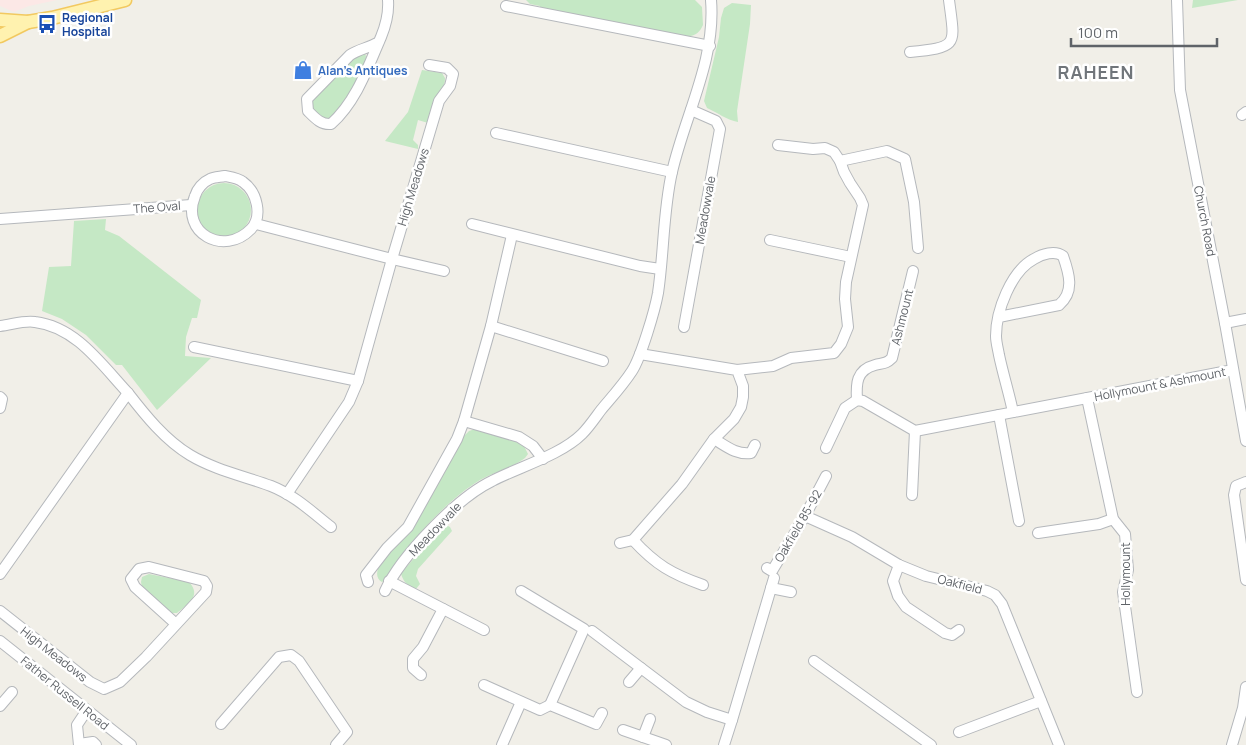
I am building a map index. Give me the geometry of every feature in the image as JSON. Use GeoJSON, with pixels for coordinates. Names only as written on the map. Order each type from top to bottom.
{"type":"FeatureCollection","features":[{"type":"Feature","properties":{"kind":"main road"},"geometry":{"type":"LineString","coordinates":[[0,20],[28,22],[125,0]]}},
{"type":"Feature","properties":{"kind":"main road"},"geometry":{"type":"LineString","coordinates":[[0,36],[28,22]]}},
{"type":"Feature","properties":{"kind":"street"},"geometry":{"type":"LineString","coordinates":[[379,42],[350,55],[308,99],[308,110],[317,120],[325,125],[331,124],[336,120],[356,91],[379,42],[387,22],[388,0]]}},
{"type":"Feature","properties":{"kind":"street","name":"Meadowvale"},"geometry":{"type":"LineString","coordinates":[[484,630],[443,609],[387,586],[429,533],[458,504],[490,482],[543,458],[582,434],[633,370],[640,354],[658,293],[672,172],[710,46],[711,0]]}},
{"type":"Feature","properties":{"kind":"street"},"geometry":{"type":"LineString","coordinates":[[910,52],[937,49],[946,46],[952,41],[953,33],[949,0]]}},
{"type":"Feature","properties":{"kind":"street","name":"Church Road"},"geometry":{"type":"LineString","coordinates":[[1177,0],[1180,90],[1246,441]]}},
{"type":"Feature","properties":{"kind":"street"},"geometry":{"type":"LineString","coordinates":[[506,6],[710,46]]}},
{"type":"Feature","properties":{"kind":"street","name":"High Meadows"},"geometry":{"type":"LineString","coordinates":[[287,494],[349,402],[358,381],[439,101],[447,92],[453,74],[447,68],[429,65]]}},
{"type":"Feature","properties":{"kind":"street","name":"Meadowvale"},"geometry":{"type":"LineString","coordinates":[[684,327],[720,129],[716,121],[691,110]]}},
{"type":"Feature","properties":{"kind":"street"},"geometry":{"type":"LineString","coordinates":[[496,133],[672,172]]}},
{"type":"Feature","properties":{"kind":"street"},"geometry":{"type":"LineString","coordinates":[[640,354],[737,370],[772,366],[791,358],[834,353],[841,344],[848,327],[845,299],[846,282],[863,205],[834,152],[825,148],[813,149],[778,145]]}},
{"type":"Feature","properties":{"kind":"street"},"geometry":{"type":"LineString","coordinates":[[840,161],[887,152],[905,159],[914,202],[918,248]]}},
{"type":"Feature","properties":{"kind":"street","name":"The Oval"},"geometry":{"type":"LineString","coordinates":[[225,176],[242,181],[253,193],[257,207],[256,224],[247,233],[233,241],[216,241],[201,233],[192,220],[191,205],[197,190],[209,179],[225,176]]}},
{"type":"Feature","properties":{"kind":"street","name":"The Oval"},"geometry":{"type":"LineString","coordinates":[[0,219],[191,205]]}},
{"type":"Feature","properties":{"kind":"street"},"geometry":{"type":"LineString","coordinates":[[256,224],[444,271]]}},
{"type":"Feature","properties":{"kind":"street"},"geometry":{"type":"LineString","coordinates":[[472,224],[640,266],[660,269]]}},
{"type":"Feature","properties":{"kind":"street","name":"Meadowvale"},"geometry":{"type":"LineString","coordinates":[[368,582],[366,575],[387,548],[408,527],[457,439],[464,421],[491,326],[512,235]]}},
{"type":"Feature","properties":{"kind":"street"},"geometry":{"type":"LineString","coordinates":[[770,240],[851,257]]}},
{"type":"Feature","properties":{"kind":"street"},"geometry":{"type":"LineString","coordinates":[[999,318],[1059,305],[1070,288],[1068,270],[1063,256],[1053,252],[1034,258],[1020,268],[1009,285],[999,318],[996,336],[1013,412]]}},
{"type":"Feature","properties":{"kind":"street","name":"Ashmount"},"geometry":{"type":"LineString","coordinates":[[857,400],[856,383],[860,373],[865,368],[886,364],[892,358],[913,271]]}},
{"type":"Feature","properties":{"kind":"street"},"geometry":{"type":"LineString","coordinates":[[1225,323],[1246,319]]}},
{"type":"Feature","properties":{"kind":"street"},"geometry":{"type":"LineString","coordinates":[[0,326],[33,321],[58,328],[81,342],[128,393],[146,416],[188,454],[208,464],[243,478],[271,486],[287,494],[331,527]]}},
{"type":"Feature","properties":{"kind":"street"},"geometry":{"type":"LineString","coordinates":[[491,326],[602,361]]}},
{"type":"Feature","properties":{"kind":"street"},"geometry":{"type":"LineString","coordinates":[[194,347],[358,381]]}},
{"type":"Feature","properties":{"kind":"street"},"geometry":{"type":"LineString","coordinates":[[620,544],[633,540],[682,484],[714,439],[734,419],[741,407],[743,397],[743,386],[737,370]]}},
{"type":"Feature","properties":{"kind":"street","name":"Hollymount & Ashmount"},"geometry":{"type":"LineString","coordinates":[[1087,398],[1233,370]]}},
{"type":"Feature","properties":{"kind":"street"},"geometry":{"type":"LineString","coordinates":[[0,574],[128,393]]}},
{"type":"Feature","properties":{"kind":"street"},"geometry":{"type":"LineString","coordinates":[[0,397],[2,399],[0,408]]}},
{"type":"Feature","properties":{"kind":"street"},"geometry":{"type":"LineString","coordinates":[[826,448],[845,408],[857,400],[863,401],[915,431],[1087,398]]}},
{"type":"Feature","properties":{"kind":"street","name":"Hollymount"},"geometry":{"type":"LineString","coordinates":[[1087,398],[1113,519],[1125,534],[1128,570],[1123,592],[1137,692]]}},
{"type":"Feature","properties":{"kind":"street"},"geometry":{"type":"LineString","coordinates":[[999,415],[1019,520]]}},
{"type":"Feature","properties":{"kind":"street"},"geometry":{"type":"LineString","coordinates":[[464,421],[519,437],[533,446],[543,458]]}},
{"type":"Feature","properties":{"kind":"street"},"geometry":{"type":"LineString","coordinates":[[912,495],[915,431]]}},
{"type":"Feature","properties":{"kind":"street"},"geometry":{"type":"LineString","coordinates":[[714,439],[730,450],[743,454],[751,453],[755,445]]}},
{"type":"Feature","properties":{"kind":"street","name":"Oakfield 85-92"},"geometry":{"type":"LineString","coordinates":[[767,568],[772,571],[805,516],[826,476]]}},
{"type":"Feature","properties":{"kind":"street"},"geometry":{"type":"LineString","coordinates":[[1246,482],[1236,486],[1234,494],[1246,580]]}},
{"type":"Feature","properties":{"kind":"street","name":"Oakfield"},"geometry":{"type":"LineString","coordinates":[[805,516],[852,537],[899,565],[926,576],[987,590],[995,595],[1005,611],[1059,745]]}},
{"type":"Feature","properties":{"kind":"street"},"geometry":{"type":"LineString","coordinates":[[1038,533],[1100,524],[1113,519]]}},
{"type":"Feature","properties":{"kind":"street"},"geometry":{"type":"LineString","coordinates":[[633,540],[655,561],[674,575],[703,585]]}},
{"type":"Feature","properties":{"kind":"street"},"geometry":{"type":"LineString","coordinates":[[899,565],[893,581],[898,596],[906,607],[945,633],[952,635],[959,630]]}},
{"type":"Feature","properties":{"kind":"street","name":"High Meadows"},"geometry":{"type":"LineString","coordinates":[[0,611],[90,682],[104,689],[120,682],[146,657],[206,592],[207,586],[204,581],[149,567],[139,569],[132,579],[135,587],[176,624]]}},
{"type":"Feature","properties":{"kind":"street"},"geometry":{"type":"LineString","coordinates":[[724,745],[773,583],[791,592]]}},
{"type":"Feature","properties":{"kind":"street"},"geometry":{"type":"LineString","coordinates":[[484,685],[540,710],[550,704],[584,629],[521,591]]}},
{"type":"Feature","properties":{"kind":"street"},"geometry":{"type":"LineString","coordinates":[[421,675],[414,668],[413,659],[423,647],[443,609]]}},
{"type":"Feature","properties":{"kind":"street"},"geometry":{"type":"LineString","coordinates":[[592,631],[686,702],[707,712],[732,720]]}},
{"type":"Feature","properties":{"kind":"street","name":"Father Russell Road"},"geometry":{"type":"LineString","coordinates":[[0,641],[131,745]]}},
{"type":"Feature","properties":{"kind":"street"},"geometry":{"type":"LineString","coordinates":[[221,724],[279,657],[291,655],[300,661],[347,732],[336,745]]}},
{"type":"Feature","properties":{"kind":"street"},"geometry":{"type":"LineString","coordinates":[[814,661],[931,745]]}},
{"type":"Feature","properties":{"kind":"street"},"geometry":{"type":"LineString","coordinates":[[629,682],[641,668]]}},
{"type":"Feature","properties":{"kind":"street"},"geometry":{"type":"LineString","coordinates":[[1232,745],[1246,687]]}},
{"type":"Feature","properties":{"kind":"street"},"geometry":{"type":"LineString","coordinates":[[0,706],[12,692]]}},
{"type":"Feature","properties":{"kind":"street"},"geometry":{"type":"LineString","coordinates":[[959,732],[1041,701]]}},
{"type":"Feature","properties":{"kind":"street"},"geometry":{"type":"LineString","coordinates":[[502,745],[521,702]]}},
{"type":"Feature","properties":{"kind":"street"},"geometry":{"type":"LineString","coordinates":[[550,704],[596,724],[602,712]]}},
{"type":"Feature","properties":{"kind":"street"},"geometry":{"type":"LineString","coordinates":[[87,710],[77,725],[79,745],[92,742],[96,745]]}},
{"type":"Feature","properties":{"kind":"street"},"geometry":{"type":"LineString","coordinates":[[643,737],[650,719]]}},
{"type":"Feature","properties":{"kind":"street"},"geometry":{"type":"LineString","coordinates":[[623,730],[666,745]]}},
{"type":"Feature","properties":{"kind":"shaded area"},"geometry":{"type":"Polygon","coordinates":[[[0,0],[57,0],[29,6],[14,12],[0,6],[0,0]]]}},
{"type":"Feature","properties":{"kind":"green space"},"geometry":{"type":"Polygon","coordinates":[[[526,0],[695,0],[702,7],[703,25],[697,34],[686,36],[540,9],[540,6],[530,4],[526,0]]]}},
{"type":"Feature","properties":{"kind":"green space"},"geometry":{"type":"Polygon","coordinates":[[[1193,0],[1238,0],[1192,8],[1193,0]]]}},
{"type":"Feature","properties":{"kind":"green space"},"geometry":{"type":"Polygon","coordinates":[[[732,3],[751,5],[737,111],[738,122],[707,108],[704,101],[719,37],[721,18],[724,8],[732,3]]]}},
{"type":"Feature","properties":{"kind":"green space"},"geometry":{"type":"Polygon","coordinates":[[[365,53],[364,68],[354,88],[329,119],[323,119],[313,111],[313,99],[354,56],[365,53]]]}},
{"type":"Feature","properties":{"kind":"green space"},"geometry":{"type":"Polygon","coordinates":[[[422,70],[442,73],[445,78],[444,85],[432,105],[428,123],[418,120],[413,140],[418,145],[418,149],[385,141],[408,112],[422,70]]]}},
{"type":"Feature","properties":{"kind":"green space"},"geometry":{"type":"Polygon","coordinates":[[[224,183],[234,185],[243,191],[249,200],[251,210],[249,220],[243,229],[234,235],[224,237],[214,235],[205,229],[199,220],[197,210],[199,200],[205,191],[214,185],[224,183]]]}},
{"type":"Feature","properties":{"kind":"green space"},"geometry":{"type":"Polygon","coordinates":[[[106,219],[105,230],[119,236],[201,300],[197,318],[192,318],[186,337],[185,356],[211,358],[157,410],[122,365],[116,365],[86,335],[62,319],[42,311],[49,267],[71,266],[74,221],[106,219]]]}},
{"type":"Feature","properties":{"kind":"green space"},"geometry":{"type":"Polygon","coordinates":[[[475,429],[523,444],[528,454],[515,465],[480,480],[453,500],[427,525],[382,582],[378,577],[381,564],[392,549],[410,533],[464,436],[469,431],[475,429]]]}},
{"type":"Feature","properties":{"kind":"green space"},"geometry":{"type":"Polygon","coordinates":[[[446,525],[452,531],[418,569],[416,576],[420,584],[416,589],[411,587],[405,582],[401,574],[442,526],[446,525]]]}},
{"type":"Feature","properties":{"kind":"green space"},"geometry":{"type":"Polygon","coordinates":[[[149,574],[189,582],[193,587],[194,596],[177,613],[171,613],[142,587],[142,577],[149,574]]]}},
{"type":"Feature","properties":{"kind":"place","name":"Regional Hospital"},"geometry":{"type":"Point","coordinates":[47,24]}},
{"type":"Feature","properties":{"kind":"place","name":"Alan's Antiques"},"geometry":{"type":"Point","coordinates":[303,70]}},
{"type":"Feature","properties":{"kind":"district","name":"RAHEEN"},"geometry":{"type":"Point","coordinates":[1096,72]}}]}
